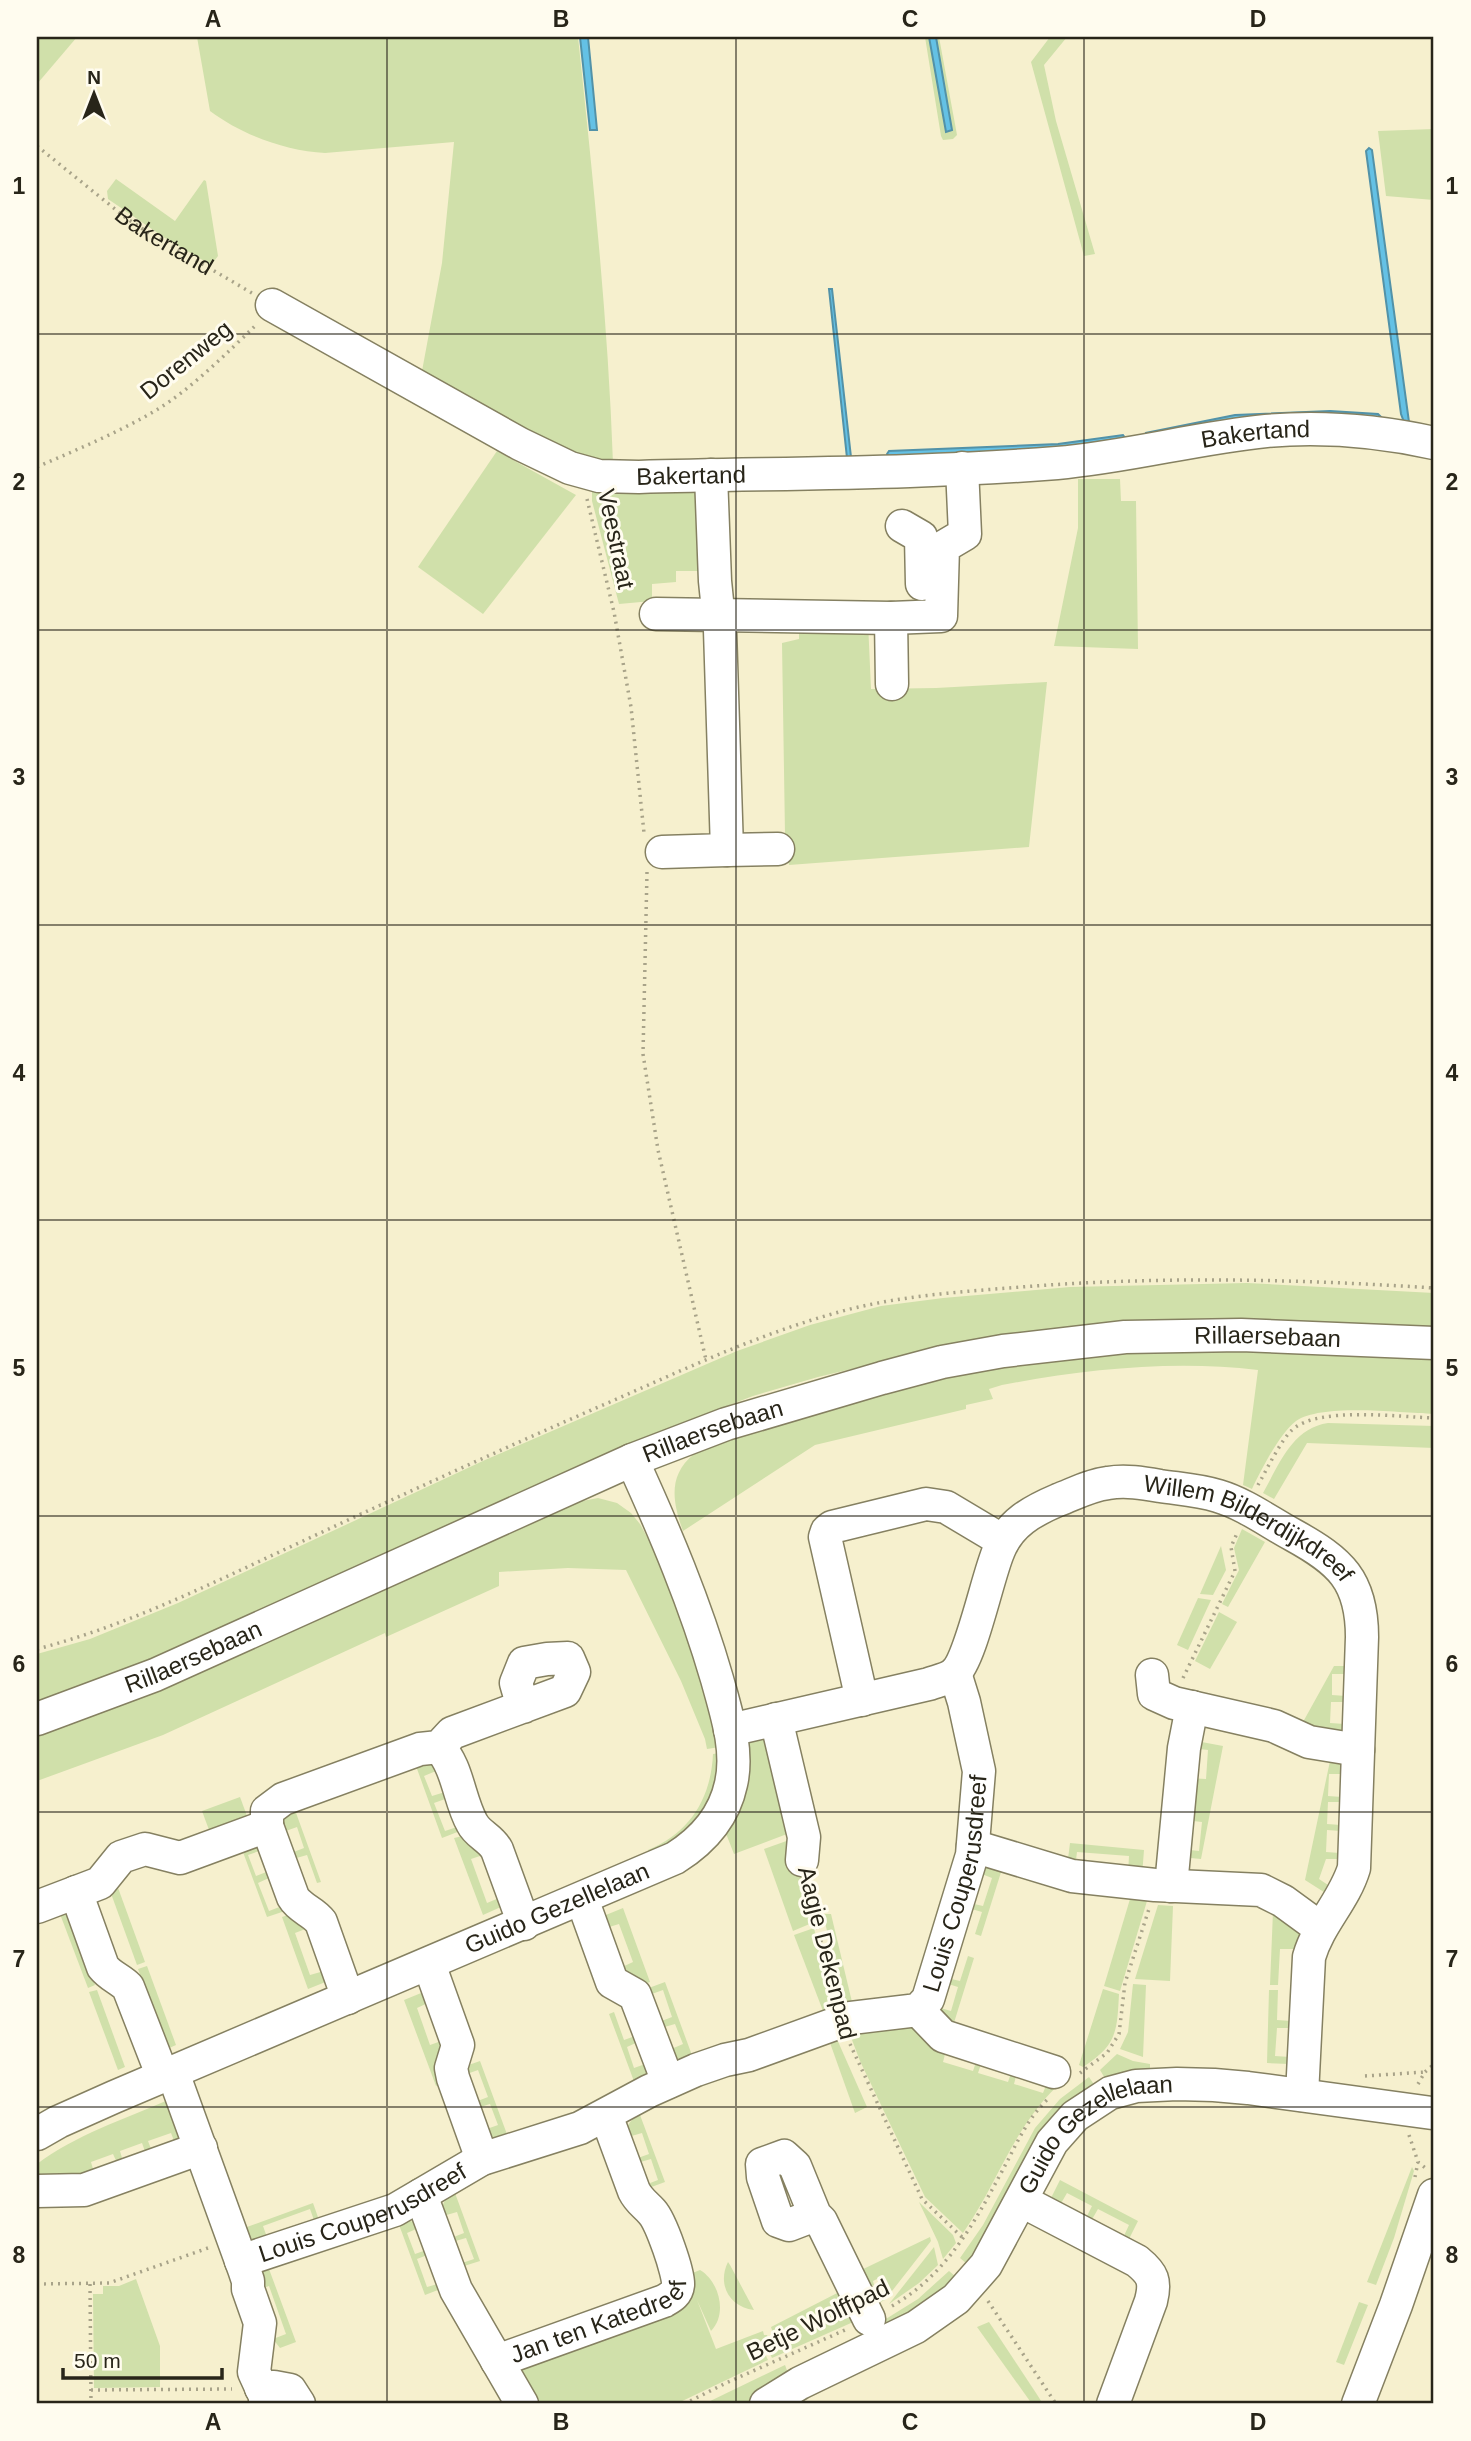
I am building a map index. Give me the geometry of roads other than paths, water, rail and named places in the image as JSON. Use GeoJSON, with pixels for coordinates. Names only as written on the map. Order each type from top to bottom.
{"type":"FeatureCollection","features":[{"type":"Feature","properties":{"kind":"street","name":"Bakertand"},"geometry":{"type":"LineString","coordinates":[[272,305],[520,444],[586,473],[599,476],[962,468],[1059,463],[1268,431],[1322,429],[1376,432],[1434,443]]}},
{"type":"Feature","properties":{"kind":"street"},"geometry":{"type":"LineString","coordinates":[[656,614],[718,613],[788,618],[942,616],[943,547],[965,534],[962,468]]}},
{"type":"Feature","properties":{"kind":"street"},"geometry":{"type":"LineString","coordinates":[[711,475],[727,850]]}},
{"type":"Feature","properties":{"kind":"street"},"geometry":{"type":"LineString","coordinates":[[902,526],[921,537],[922,617]]}},
{"type":"Feature","properties":{"kind":"street"},"geometry":{"type":"LineString","coordinates":[[891,618],[892,684]]}},
{"type":"Feature","properties":{"kind":"street"},"geometry":{"type":"LineString","coordinates":[[651,849],[778,849]]}},
{"type":"Feature","properties":{"kind":"street","name":"Rillaersebaan"},"geometry":{"type":"LineString","coordinates":[[37,1719],[155,1675],[632,1460],[739,1419],[882,1378],[942,1362],[1037,1346],[1125,1337],[1241,1335],[1434,1343]]}},
{"type":"Feature","properties":{"kind":"street","name":"Guido Gezellelaan"},"geometry":{"type":"LineString","coordinates":[[37,2134],[58,2122],[582,1899],[674,1858],[694,1846],[722,1809],[731,1784],[734,1759],[730,1730],[690,1595],[670,1543],[632,1460]]}},
{"type":"Feature","properties":{"kind":"street","name":"Willem Bilderdijkdreef"},"geometry":{"type":"LineString","coordinates":[[955,1673],[967,1651],[1003,1541],[1012,1528],[1034,1510],[1107,1483],[1126,1482],[1195,1490],[1219,1496],[1248,1509],[1320,1550],[1345,1573],[1354,1588],[1362,1624],[1354,1867],[1343,1894],[1320,1928],[1309,1957],[1302,2095]]}},
{"type":"Feature","properties":{"kind":"street"},"geometry":{"type":"LineString","coordinates":[[862,1700],[825,1537],[827,1531],[832,1527],[926,1504],[937,1504],[1003,1541]]}},
{"type":"Feature","properties":{"kind":"street"},"geometry":{"type":"LineString","coordinates":[[730,1730],[929,1684],[955,1673]]}},
{"type":"Feature","properties":{"kind":"street","name":"Louis Couperusdreef"},"geometry":{"type":"LineString","coordinates":[[237,2250],[394,2210],[482,2159],[580,2128],[668,2081],[725,2060],[748,2055],[841,2022],[875,2014],[918,2010],[928,1999],[973,1846],[979,1764],[955,1673]]}},
{"type":"Feature","properties":{"kind":"street"},"geometry":{"type":"LineString","coordinates":[[1152,1675],[1154,1694],[1183,1705],[1262,1722],[1309,1742],[1358,1749]]}},
{"type":"Feature","properties":{"kind":"street"},"geometry":{"type":"LineString","coordinates":[[1163,1885],[1173,1772],[1183,1705]]}},
{"type":"Feature","properties":{"kind":"street"},"geometry":{"type":"LineString","coordinates":[[348,1998],[321,1922],[316,1915],[298,1905],[293,1897],[267,1826],[267,1811],[283,1800],[420,1749],[439,1747],[452,1733],[523,1707]]}},
{"type":"Feature","properties":{"kind":"street","name":"Aagje Dekenpad"},"geometry":{"type":"LineString","coordinates":[[776,1719],[804,1837],[802,1860]]}},
{"type":"Feature","properties":{"kind":"street"},"geometry":{"type":"LineString","coordinates":[[439,1747],[449,1763],[470,1821],[477,1831],[492,1841],[497,1850],[524,1924]]}},
{"type":"Feature","properties":{"kind":"street"},"geometry":{"type":"LineString","coordinates":[[37,1907],[100,1884],[121,1857],[145,1849],[180,1858],[267,1826]]}},
{"type":"Feature","properties":{"kind":"street"},"geometry":{"type":"LineString","coordinates":[[973,1846],[1072,1876],[1163,1885],[1261,1890],[1283,1901],[1320,1928]]}},
{"type":"Feature","properties":{"kind":"street"},"geometry":{"type":"LineString","coordinates":[[76,1892],[103,1967],[128,1987],[201,2148],[260,2323],[254,2372],[263,2396],[274,2387],[290,2390],[299,2404]]}},
{"type":"Feature","properties":{"kind":"street"},"geometry":{"type":"LineString","coordinates":[[582,1899],[608,1973],[618,1986],[635,1995],[668,2081]]}},
{"type":"Feature","properties":{"kind":"street","name":"Louis Couperusdreef"},"geometry":{"type":"LineString","coordinates":[[429,1964],[458,2045],[451,2068],[453,2078],[482,2159]]}},
{"type":"Feature","properties":{"kind":"street","name":"Louis Couperusdreef"},"geometry":{"type":"LineString","coordinates":[[918,2010],[943,2036],[1060,2081]]}},
{"type":"Feature","properties":{"kind":"street","name":"Guido Gezellelaan"},"geometry":{"type":"LineString","coordinates":[[766,2404],[800,2383],[916,2327],[941,2312],[986,2265],[1052,2142],[1075,2116],[1110,2093],[1136,2086],[1177,2084],[1248,2088],[1434,2118]]}},
{"type":"Feature","properties":{"kind":"street","name":"Jan ten Katedreef"},"geometry":{"type":"LineString","coordinates":[[497,2361],[664,2301],[673,2296],[678,2288],[678,2278],[658,2220],[652,2211],[639,2201],[634,2191],[606,2115]]}},
{"type":"Feature","properties":{"kind":"street"},"geometry":{"type":"LineString","coordinates":[[37,2191],[84,2190],[201,2148]]}},
{"type":"Feature","properties":{"kind":"street","name":"Jan ten Katedreef"},"geometry":{"type":"LineString","coordinates":[[421,2195],[456,2290],[522,2404]]}},
{"type":"Feature","properties":{"kind":"street"},"geometry":{"type":"LineString","coordinates":[[1358,2404],[1434,2195]]}},
{"type":"Feature","properties":{"kind":"street"},"geometry":{"type":"LineString","coordinates":[[1022,2201],[1137,2261],[1153,2278],[1151,2301],[1113,2404]]}},
{"type":"Feature","properties":{"kind":"street"},"geometry":{"type":"LineString","coordinates":[[815,2216],[821,2221],[869,2319]]}},
{"type":"Feature","properties":{"kind":"street"},"geometry":{"type":"LineString","coordinates":[[1396,2305],[1434,2242]]}},
{"type":"Feature","properties":{"kind":"water"},"geometry":{"type":"Polygon","coordinates":[[[580,37],[588,37],[597,130],[590,130],[580,37]]]}},
{"type":"Feature","properties":{"kind":"water"},"geometry":{"type":"Polygon","coordinates":[[[929,37],[936,37],[952,130],[946,132],[929,37]]]}},
{"type":"Feature","properties":{"kind":"water"},"geometry":{"type":"Polygon","coordinates":[[[1369,148],[1372,150],[1409,422],[1404,422],[1401,414],[1366,151],[1369,148]]]}},
{"type":"Feature","properties":{"kind":"water"},"geometry":{"type":"Polygon","coordinates":[[[829,289],[832,289],[851,457],[847,458],[829,289]]]}},
{"type":"Feature","properties":{"kind":"water"},"geometry":{"type":"Polygon","coordinates":[[[1330,411],[1378,414],[1382,418],[1145,435],[1235,415],[1330,411]]]}},
{"type":"Feature","properties":{"kind":"water"},"geometry":{"type":"Polygon","coordinates":[[[1123,435],[1126,439],[1086,449],[887,454],[889,451],[1058,444],[1123,435]]]}}]}
